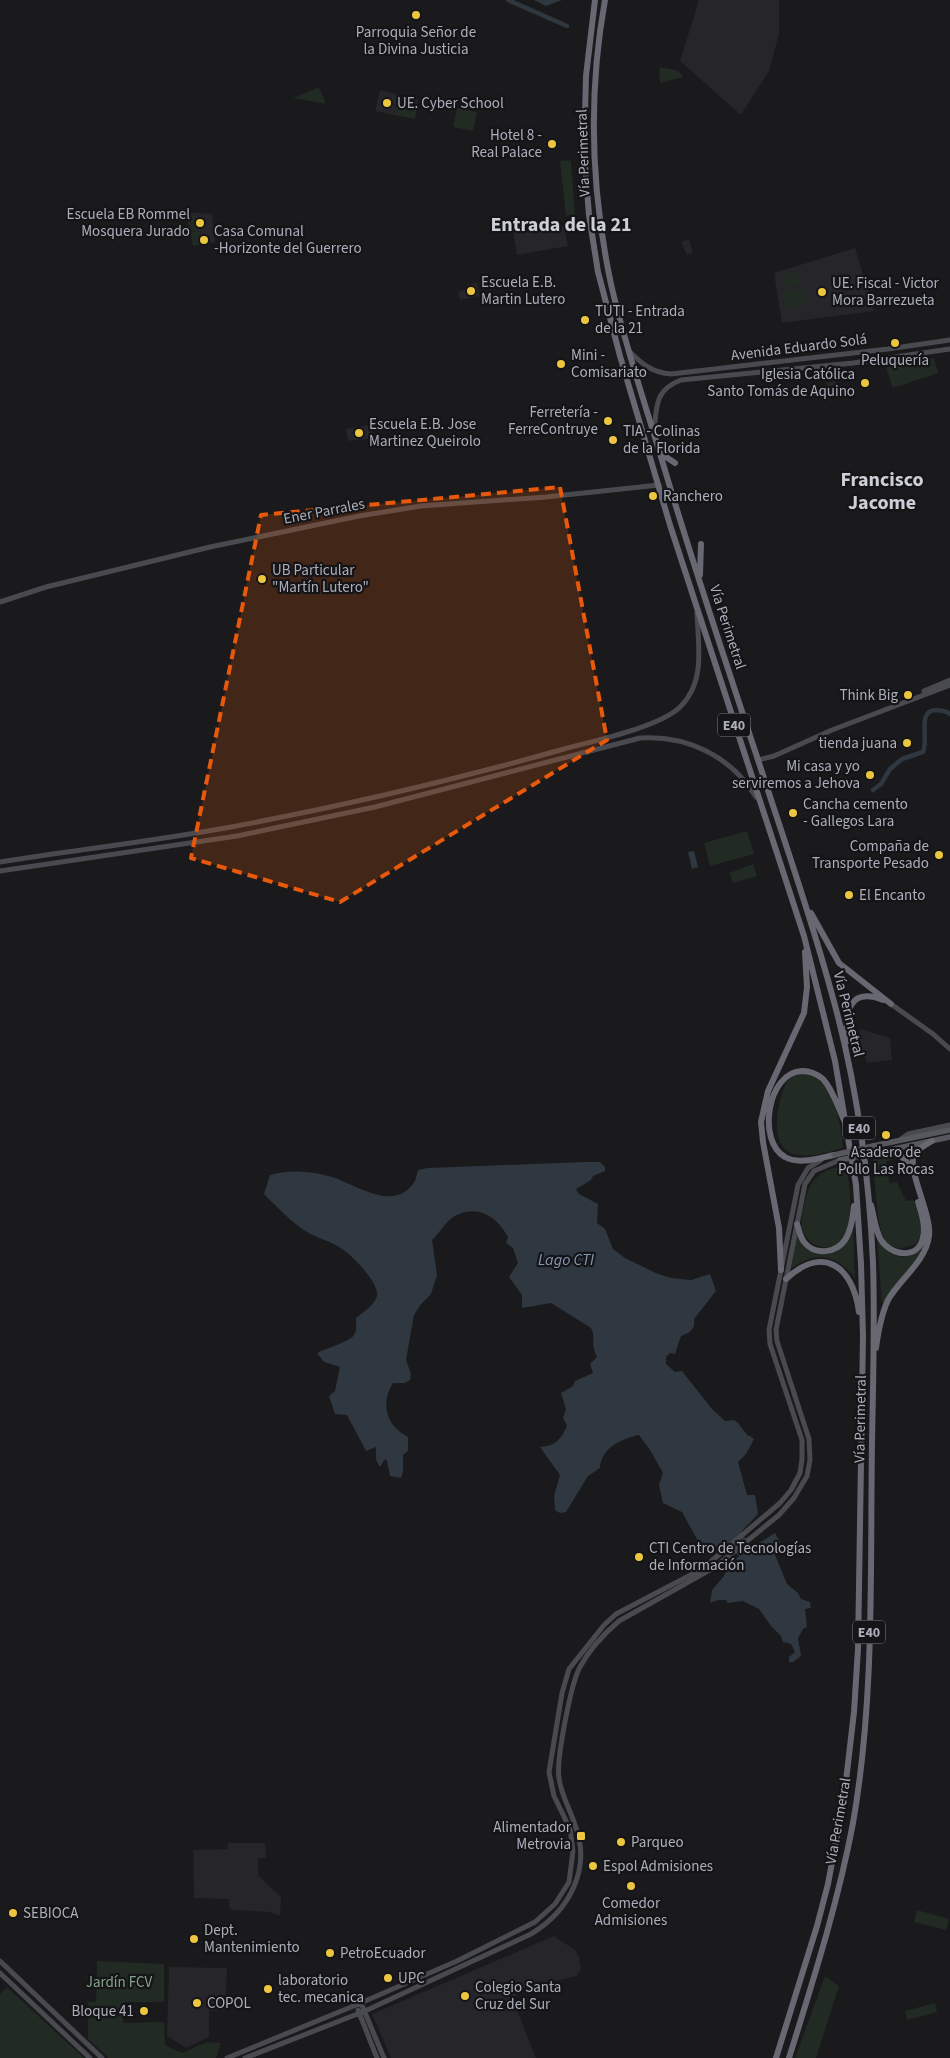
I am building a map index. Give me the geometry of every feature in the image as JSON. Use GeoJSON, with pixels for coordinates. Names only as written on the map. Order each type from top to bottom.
{"type":"FeatureCollection","features":[{"type":"Feature","properties":{"kind":"highway","name":"Vía Perimetral"},"geometry":{"type":"LineString","coordinates":[[595,0],[590,25],[585,106],[585,162],[590,223],[598,272],[606,308],[659,485],[804,936],[835,1061],[856,1185],[863,1336],[858,1649],[854,1712],[845,1789],[828,1884],[776,2058]]}},
{"type":"Feature","properties":{"kind":"highway","name":"Vía Perimetral"},"geometry":{"type":"LineString","coordinates":[[605,0],[595,81],[595,180],[598,211],[611,282],[629,351],[660,453],[831,989],[856,1099],[868,1197],[872,1262],[873,1384],[868,1674],[854,1819],[828,1930],[789,2058]]}},
{"type":"Feature","properties":{"kind":"highway"},"geometry":{"type":"LineString","coordinates":[[660,453],[675,463]]}},
{"type":"Feature","properties":{"kind":"highway"},"geometry":{"type":"LineString","coordinates":[[699,578],[700,544]]}},
{"type":"Feature","properties":{"kind":"highway"},"geometry":{"type":"LineString","coordinates":[[804,901],[840,963],[891,1004]]}},
{"type":"Feature","properties":{"kind":"highway"},"geometry":{"type":"LineString","coordinates":[[781,1270],[779,1228],[762,1137],[761,1122],[768,1091],[797,1031],[805,1008],[807,987],[804,936]]}},
{"type":"Feature","properties":{"kind":"highway"},"geometry":{"type":"LineString","coordinates":[[848,1059],[846,1026],[850,1005],[857,998],[863,996],[876,998],[891,1004]]}},
{"type":"Feature","properties":{"kind":"highway"},"geometry":{"type":"LineString","coordinates":[[834,1155],[795,1160],[783,1157],[776,1149],[770,1133],[770,1120],[772,1100],[779,1084],[787,1075],[797,1072],[806,1071],[818,1075],[828,1088],[847,1127]]}},
{"type":"Feature","properties":{"kind":"highway"},"geometry":{"type":"LineString","coordinates":[[873,1384],[878,1334],[886,1307],[892,1295],[922,1254],[929,1238],[928,1220],[912,1161],[917,1150],[935,1140]]}},
{"type":"Feature","properties":{"kind":"highway"},"geometry":{"type":"LineString","coordinates":[[868,1197],[879,1236],[886,1246],[901,1253],[909,1253],[918,1247],[923,1239],[924,1227],[910,1169],[901,1155],[883,1152]]}},
{"type":"Feature","properties":{"kind":"highway"},"geometry":{"type":"LineString","coordinates":[[797,1224],[804,1242],[813,1250],[828,1251],[840,1246],[847,1237],[851,1224],[856,1185]]}},
{"type":"Feature","properties":{"kind":"highway"},"geometry":{"type":"LineString","coordinates":[[786,1279],[802,1266],[813,1263],[829,1264],[842,1270],[851,1282],[857,1297],[863,1336]]}},
{"type":"Feature","properties":{"kind":"main road"},"geometry":{"type":"LineString","coordinates":[[840,1160],[899,1141],[950,1130]]}},
{"type":"Feature","properties":{"kind":"main road"},"geometry":{"type":"LineString","coordinates":[[834,1155],[874,1150],[883,1152],[950,1138]]}},
{"type":"Feature","properties":{"kind":"street","name":"Avenida Eduardo Solá"},"geometry":{"type":"LineString","coordinates":[[629,351],[647,367],[659,373],[671,374],[852,354],[950,340]]}},
{"type":"Feature","properties":{"kind":"street","name":"Avenida Eduardo Solá"},"geometry":{"type":"LineString","coordinates":[[654,432],[657,403],[661,394],[666,388],[677,382],[853,363],[950,349]]}},
{"type":"Feature","properties":{"kind":"street"},"geometry":{"type":"LineString","coordinates":[[852,354],[853,363]]}},
{"type":"Feature","properties":{"kind":"street","name":"Ener Parrales"},"geometry":{"type":"LineString","coordinates":[[0,602],[46,588],[186,553],[359,516],[421,506],[606,492],[659,485]]}},
{"type":"Feature","properties":{"kind":"street"},"geometry":{"type":"LineString","coordinates":[[0,862],[219,829],[373,798],[520,762],[657,722],[673,714],[686,701],[695,685],[699,659],[696,604]]}},
{"type":"Feature","properties":{"kind":"street"},"geometry":{"type":"LineString","coordinates":[[758,760],[774,756],[835,728],[923,693],[950,680]]}},
{"type":"Feature","properties":{"kind":"street"},"geometry":{"type":"LineString","coordinates":[[923,693],[950,685]]}},
{"type":"Feature","properties":{"kind":"street"},"geometry":{"type":"LineString","coordinates":[[0,871],[221,838],[375,807],[522,770],[629,740],[662,738],[694,745],[713,754],[750,786],[763,810]]}},
{"type":"Feature","properties":{"kind":"street"},"geometry":{"type":"LineString","coordinates":[[520,762],[522,770]]}},
{"type":"Feature","properties":{"kind":"street"},"geometry":{"type":"LineString","coordinates":[[891,1004],[933,1034],[950,1050]]}},
{"type":"Feature","properties":{"kind":"street"},"geometry":{"type":"LineString","coordinates":[[899,1141],[908,1134],[950,1125]]}},
{"type":"Feature","properties":{"kind":"street"},"geometry":{"type":"LineString","coordinates":[[227,2058],[359,2004],[457,1961],[535,1922],[555,1904],[569,1882],[573,1858],[570,1829],[554,1796],[549,1772],[556,1721],[569,1669],[604,1625],[616,1614],[702,1569],[780,1503],[800,1473],[802,1440],[770,1344],[769,1330],[775,1293],[801,1179],[813,1164],[834,1155]]}},
{"type":"Feature","properties":{"kind":"street"},"geometry":{"type":"LineString","coordinates":[[245,2058],[362,2012],[531,1934],[549,1922],[562,1909],[576,1887],[581,1858],[579,1836],[562,1794],[558,1776],[559,1751],[575,1679],[580,1666],[607,1631],[619,1620],[705,1574],[779,1515],[794,1498],[807,1476],[810,1460],[809,1439],[777,1341],[776,1330],[807,1179],[818,1168],[840,1160]]}},
{"type":"Feature","properties":{"kind":"street"},"geometry":{"type":"LineString","coordinates":[[777,1286],[779,1289],[784,1288]]}},
{"type":"Feature","properties":{"kind":"street"},"geometry":{"type":"LineString","coordinates":[[772,1316],[778,1316]]}},
{"type":"Feature","properties":{"kind":"street"},"geometry":{"type":"LineString","coordinates":[[790,1403],[798,1401]]}},
{"type":"Feature","properties":{"kind":"street"},"geometry":{"type":"LineString","coordinates":[[1,1964],[102,2058]]}},
{"type":"Feature","properties":{"kind":"street"},"geometry":{"type":"LineString","coordinates":[[0,1973],[90,2058]]}},
{"type":"Feature","properties":{"kind":"street"},"geometry":{"type":"LineString","coordinates":[[359,2004],[377,2058]]}},
{"type":"Feature","properties":{"kind":"street"},"geometry":{"type":"LineString","coordinates":[[41,2011],[45,2005]]}},
{"type":"Feature","properties":{"kind":"street"},"geometry":{"type":"LineString","coordinates":[[362,2012],[384,2058]]}},
{"type":"Feature","properties":{"kind":"street"},"geometry":{"type":"LineString","coordinates":[[81,2050],[87,2044]]}},
{"type":"Feature","properties":{"kind":"highlighted area"},"geometry":{"type":"Polygon","coordinates":[[[560,487],[607,740],[340,902],[191,858],[261,515],[560,487]]]}},
{"type":"Feature","properties":{"kind":"shaded area"},"geometry":{"type":"Polygon","coordinates":[[[699,0],[779,0],[779,34],[769,71],[741,115],[680,61],[699,0]]]}},
{"type":"Feature","properties":{"kind":"shaded area","name":"UE. Cyber School"},"geometry":{"type":"Polygon","coordinates":[[[380,90],[398,95],[394,115],[375,111],[380,90]]]}},
{"type":"Feature","properties":{"kind":"shaded area","name":"Escuela EB Rommel Mosquera Jurado"},"geometry":{"type":"Polygon","coordinates":[[[185,212],[212,214],[215,242],[207,243],[206,237],[201,238],[200,231],[190,232],[185,212]]]}},
{"type":"Feature","properties":{"kind":"shaded area"},"geometry":{"type":"Polygon","coordinates":[[[564,226],[568,246],[517,255],[513,231],[564,226]]]}},
{"type":"Feature","properties":{"kind":"shaded area"},"geometry":{"type":"Polygon","coordinates":[[[689,239],[693,253],[687,255],[681,242],[689,239]]]}},
{"type":"Feature","properties":{"kind":"shaded area","name":"UE. Fiscal - Victor Mora Barrezueta"},"geometry":{"type":"Polygon","coordinates":[[[855,248],[874,311],[782,323],[774,273],[855,248]]]}},
{"type":"Feature","properties":{"kind":"shaded area","name":"Escuela E.B. Martin Lutero"},"geometry":{"type":"Polygon","coordinates":[[[477,283],[480,296],[460,300],[458,292],[467,289],[467,285],[477,283]]]}},
{"type":"Feature","properties":{"kind":"shaded area"},"geometry":{"type":"Polygon","coordinates":[[[836,381],[838,394],[829,396],[826,383],[836,381]]]}},
{"type":"Feature","properties":{"kind":"shaded area","name":"Escuela E.B. Jose Martinez Queirolo"},"geometry":{"type":"Polygon","coordinates":[[[371,425],[373,438],[348,441],[346,429],[371,425]]]}},
{"type":"Feature","properties":{"kind":"shaded area","name":"UB Particular \"Martín Lutero\""},"geometry":{"type":"Polygon","coordinates":[[[267,574],[270,582],[257,584],[254,575],[267,574]]]}},
{"type":"Feature","properties":{"kind":"shaded area"},"geometry":{"type":"Polygon","coordinates":[[[860,1029],[890,1038],[892,1060],[867,1063],[864,1054],[858,1048],[860,1029]]]}},
{"type":"Feature","properties":{"kind":"shaded area"},"geometry":{"type":"Polygon","coordinates":[[[228,1843],[265,1843],[266,1858],[258,1858],[258,1875],[281,1897],[280,1916],[270,1912],[232,1910],[229,1907],[229,1899],[194,1898],[193,1850],[228,1849],[228,1843]]]}},
{"type":"Feature","properties":{"kind":"shaded area","name":"Colegio Santa Cruz del Sur"},"geometry":{"type":"Polygon","coordinates":[[[554,1936],[575,1950],[579,1957],[581,1969],[577,1976],[526,1988],[518,1992],[513,2000],[536,2058],[391,2058],[372,2014],[554,1936]]]}},
{"type":"Feature","properties":{"kind":"shaded area","name":"COPOL"},"geometry":{"type":"Polygon","coordinates":[[[169,1967],[227,1968],[225,2010],[209,2011],[209,2037],[186,2048],[167,2036],[169,1967]]]}},
{"type":"Feature","properties":{"kind":"green space"},"geometry":{"type":"Polygon","coordinates":[[[659,67],[676,70],[683,77],[660,83],[659,67]]]}},
{"type":"Feature","properties":{"kind":"green space"},"geometry":{"type":"Polygon","coordinates":[[[319,87],[326,104],[293,98],[319,87]]]}},
{"type":"Feature","properties":{"kind":"green space"},"geometry":{"type":"Polygon","coordinates":[[[398,96],[418,100],[415,119],[394,115],[398,96]]]}},
{"type":"Feature","properties":{"kind":"green space"},"geometry":{"type":"Polygon","coordinates":[[[457,108],[477,112],[473,131],[453,127],[457,108]]]}},
{"type":"Feature","properties":{"kind":"green space"},"geometry":{"type":"Polygon","coordinates":[[[560,161],[571,161],[575,214],[566,216],[560,161]]]}},
{"type":"Feature","properties":{"kind":"green space"},"geometry":{"type":"Polygon","coordinates":[[[198,214],[199,230],[190,231],[189,215],[198,214]]]}},
{"type":"Feature","properties":{"kind":"green space"},"geometry":{"type":"Polygon","coordinates":[[[200,231],[201,244],[193,246],[190,232],[200,231]]]}},
{"type":"Feature","properties":{"kind":"green space"},"geometry":{"type":"Polygon","coordinates":[[[798,270],[802,283],[783,289],[779,276],[798,270]]]}},
{"type":"Feature","properties":{"kind":"green space"},"geometry":{"type":"Polygon","coordinates":[[[802,287],[807,304],[785,309],[781,294],[802,287]]]}},
{"type":"Feature","properties":{"kind":"green space"},"geometry":{"type":"Polygon","coordinates":[[[934,358],[938,373],[893,388],[885,365],[934,358]]]}},
{"type":"Feature","properties":{"kind":"green space"},"geometry":{"type":"Polygon","coordinates":[[[747,831],[754,854],[710,866],[704,843],[747,831]]]}},
{"type":"Feature","properties":{"kind":"green space"},"geometry":{"type":"Polygon","coordinates":[[[753,864],[757,876],[733,883],[729,873],[753,864]]]}},
{"type":"Feature","properties":{"kind":"green space"},"geometry":{"type":"Polygon","coordinates":[[[804,1073],[814,1077],[829,1093],[838,1114],[843,1148],[807,1156],[796,1155],[788,1151],[781,1144],[777,1118],[782,1095],[792,1074],[804,1073]]]}},
{"type":"Feature","properties":{"kind":"green space"},"geometry":{"type":"Polygon","coordinates":[[[889,1155],[891,1160],[886,1161],[888,1169],[886,1171],[890,1183],[897,1182],[906,1201],[914,1200],[922,1229],[917,1243],[905,1247],[896,1248],[888,1244],[882,1235],[880,1225],[873,1157],[889,1155]]]}},
{"type":"Feature","properties":{"kind":"green space"},"geometry":{"type":"Polygon","coordinates":[[[847,1165],[850,1217],[846,1233],[842,1240],[831,1247],[818,1246],[807,1238],[801,1224],[808,1192],[819,1175],[830,1169],[847,1165]]]}},
{"type":"Feature","properties":{"kind":"green space"},"geometry":{"type":"Polygon","coordinates":[[[853,1227],[855,1278],[840,1264],[825,1257],[809,1259],[791,1269],[796,1234],[802,1242],[818,1252],[840,1245],[851,1234],[853,1227]]]}},
{"type":"Feature","properties":{"kind":"green space"},"geometry":{"type":"Polygon","coordinates":[[[877,1237],[881,1245],[888,1252],[897,1256],[906,1256],[924,1244],[921,1252],[882,1304],[877,1237]]]}},
{"type":"Feature","properties":{"kind":"green space"},"geometry":{"type":"Polygon","coordinates":[[[917,1910],[949,1919],[946,1930],[914,1922],[917,1910]]]}},
{"type":"Feature","properties":{"kind":"green space","name":"Jardín FCV"},"geometry":{"type":"Polygon","coordinates":[[[97,1961],[164,1964],[164,2002],[124,2002],[123,2023],[164,2022],[165,2045],[182,2053],[207,2042],[221,2043],[216,2058],[109,2058],[88,2039],[88,2002],[96,2002],[97,1961]]]}},
{"type":"Feature","properties":{"kind":"green space"},"geometry":{"type":"Polygon","coordinates":[[[825,1976],[839,1986],[816,2058],[795,2058],[825,1976]]]}},
{"type":"Feature","properties":{"kind":"green space"},"geometry":{"type":"Polygon","coordinates":[[[7,1987],[84,2058],[0,2058],[0,1994],[7,1987]]]}},
{"type":"Feature","properties":{"kind":"green space"},"geometry":{"type":"Polygon","coordinates":[[[935,2003],[937,2012],[907,2020],[905,2011],[935,2003]]]}},
{"type":"Feature","properties":{"kind":"water"},"geometry":{"type":"Polygon","coordinates":[[[534,0],[562,0],[546,6],[534,0]]]}},
{"type":"Feature","properties":{"kind":"water"},"geometry":{"type":"Polygon","coordinates":[[[694,851],[698,867],[692,869],[688,852],[694,851]]]}},
{"type":"Feature","properties":{"kind":"water","name":"Lago CTI"},"geometry":{"type":"Polygon","coordinates":[[[600,1162],[605,1167],[605,1171],[593,1176],[591,1180],[576,1189],[579,1194],[598,1204],[597,1223],[605,1229],[613,1249],[625,1258],[658,1274],[671,1278],[691,1280],[710,1274],[716,1291],[694,1319],[694,1326],[690,1332],[681,1336],[675,1354],[670,1353],[666,1357],[666,1364],[675,1372],[682,1371],[712,1409],[725,1421],[734,1420],[748,1436],[754,1439],[746,1454],[738,1462],[747,1495],[755,1495],[758,1514],[741,1532],[752,1547],[775,1533],[780,1542],[775,1555],[787,1584],[798,1593],[801,1599],[810,1602],[811,1608],[805,1609],[807,1627],[803,1629],[798,1638],[801,1656],[793,1662],[789,1662],[789,1657],[795,1652],[791,1644],[783,1642],[781,1636],[759,1609],[743,1601],[728,1603],[726,1600],[718,1600],[710,1603],[712,1590],[724,1576],[728,1566],[739,1556],[725,1544],[713,1549],[698,1541],[682,1512],[663,1503],[659,1485],[663,1473],[639,1435],[625,1439],[608,1450],[601,1461],[600,1468],[588,1476],[566,1512],[560,1513],[555,1510],[554,1496],[560,1475],[540,1447],[557,1441],[563,1435],[567,1426],[563,1418],[566,1409],[561,1393],[573,1386],[575,1381],[593,1373],[590,1364],[597,1357],[593,1335],[591,1328],[551,1303],[522,1308],[522,1295],[509,1277],[518,1263],[513,1248],[506,1243],[508,1237],[498,1223],[485,1214],[470,1211],[453,1217],[432,1240],[437,1275],[431,1294],[414,1315],[406,1360],[411,1374],[410,1380],[405,1383],[393,1383],[387,1398],[386,1406],[390,1420],[395,1427],[408,1437],[408,1451],[403,1455],[401,1478],[390,1476],[385,1459],[380,1467],[376,1460],[376,1447],[366,1451],[347,1415],[335,1414],[329,1396],[335,1391],[340,1367],[324,1362],[317,1353],[354,1335],[356,1331],[356,1318],[373,1303],[377,1296],[377,1291],[366,1272],[341,1248],[301,1228],[264,1194],[270,1175],[295,1171],[319,1174],[335,1178],[364,1191],[385,1196],[395,1196],[405,1192],[414,1182],[418,1170],[428,1168],[600,1162]]]}},
{"type":"Feature","properties":{"kind":"waterway"},"geometry":{"type":"LineString","coordinates":[[508,0],[567,26]]}},
{"type":"Feature","properties":{"kind":"waterway"},"geometry":{"type":"LineString","coordinates":[[873,790],[881,784],[890,769],[902,759],[923,752],[926,715],[935,710],[945,711],[950,714]]}},
{"type":"Feature","properties":{"kind":"place","name":"Parroquia Señor de la Divina Justicia"},"geometry":{"type":"Point","coordinates":[416,15]}},
{"type":"Feature","properties":{"kind":"place","name":"UE. Cyber School"},"geometry":{"type":"Point","coordinates":[387,103]}},
{"type":"Feature","properties":{"kind":"place","name":"Hotel 8 - Real Palace"},"geometry":{"type":"Point","coordinates":[552,144]}},
{"type":"Feature","properties":{"kind":"place","name":"Escuela EB Rommel Mosquera Jurado"},"geometry":{"type":"Point","coordinates":[200,223]}},
{"type":"Feature","properties":{"kind":"place","name":"Casa Comunal -Horizonte del Guerrero"},"geometry":{"type":"Point","coordinates":[204,240]}},
{"type":"Feature","properties":{"kind":"place","name":"Escuela E.B. Martin Lutero"},"geometry":{"type":"Point","coordinates":[471,291]}},
{"type":"Feature","properties":{"kind":"place","name":"UE. Fiscal - Victor Mora Barrezueta"},"geometry":{"type":"Point","coordinates":[822,292]}},
{"type":"Feature","properties":{"kind":"place","name":"TUTI - Entrada de la 21"},"geometry":{"type":"Point","coordinates":[585,320]}},
{"type":"Feature","properties":{"kind":"place","name":"Peluquería"},"geometry":{"type":"Point","coordinates":[895,343]}},
{"type":"Feature","properties":{"kind":"place","name":"Mini - Comisariato"},"geometry":{"type":"Point","coordinates":[561,364]}},
{"type":"Feature","properties":{"kind":"place","name":"Iglesia Católica Santo Tomás de Aquino"},"geometry":{"type":"Point","coordinates":[865,383]}},
{"type":"Feature","properties":{"kind":"place","name":"Ferretería - FerreContruye"},"geometry":{"type":"Point","coordinates":[608,421]}},
{"type":"Feature","properties":{"kind":"place","name":"Escuela E.B. Jose Martinez Queirolo"},"geometry":{"type":"Point","coordinates":[359,433]}},
{"type":"Feature","properties":{"kind":"place","name":"TIA - Colinas de la Florida"},"geometry":{"type":"Point","coordinates":[613,440]}},
{"type":"Feature","properties":{"kind":"place","name":"Ranchero"},"geometry":{"type":"Point","coordinates":[653,496]}},
{"type":"Feature","properties":{"kind":"place","name":"UB Particular \"Martín Lutero\""},"geometry":{"type":"Point","coordinates":[262,579]}},
{"type":"Feature","properties":{"kind":"place","name":"Think Big"},"geometry":{"type":"Point","coordinates":[908,695]}},
{"type":"Feature","properties":{"kind":"place","name":"tienda juana"},"geometry":{"type":"Point","coordinates":[907,743]}},
{"type":"Feature","properties":{"kind":"place","name":"Mi casa y yo serviremos a Jehova"},"geometry":{"type":"Point","coordinates":[870,775]}},
{"type":"Feature","properties":{"kind":"place","name":"Cancha cemento - Gallegos Lara"},"geometry":{"type":"Point","coordinates":[793,813]}},
{"type":"Feature","properties":{"kind":"place","name":"Compaña de Transporte Pesado"},"geometry":{"type":"Point","coordinates":[939,855]}},
{"type":"Feature","properties":{"kind":"place","name":"El Encanto"},"geometry":{"type":"Point","coordinates":[849,895]}},
{"type":"Feature","properties":{"kind":"place","name":"Asadero de Pollo Las Rocas"},"geometry":{"type":"Point","coordinates":[886,1135]}},
{"type":"Feature","properties":{"kind":"place","name":"CTI Centro de Tecnologías de Información"},"geometry":{"type":"Point","coordinates":[639,1557]}},
{"type":"Feature","properties":{"kind":"place","name":"Alimentador Metrovia"},"geometry":{"type":"Point","coordinates":[581,1836]}},
{"type":"Feature","properties":{"kind":"place","name":"Parqueo"},"geometry":{"type":"Point","coordinates":[621,1842]}},
{"type":"Feature","properties":{"kind":"place","name":"Espol Admisiones"},"geometry":{"type":"Point","coordinates":[593,1866]}},
{"type":"Feature","properties":{"kind":"place","name":"Comedor Admisiones"},"geometry":{"type":"Point","coordinates":[631,1886]}},
{"type":"Feature","properties":{"kind":"place","name":"SEBIOCA"},"geometry":{"type":"Point","coordinates":[13,1913]}},
{"type":"Feature","properties":{"kind":"place","name":"Dept. Mantenimiento"},"geometry":{"type":"Point","coordinates":[194,1939]}},
{"type":"Feature","properties":{"kind":"place","name":"PetroEcuador"},"geometry":{"type":"Point","coordinates":[330,1953]}},
{"type":"Feature","properties":{"kind":"place","name":"UPC"},"geometry":{"type":"Point","coordinates":[388,1978]}},
{"type":"Feature","properties":{"kind":"place","name":"laboratorio tec. mecanica"},"geometry":{"type":"Point","coordinates":[268,1989]}},
{"type":"Feature","properties":{"kind":"place","name":"Colegio Santa Cruz del Sur"},"geometry":{"type":"Point","coordinates":[465,1996]}},
{"type":"Feature","properties":{"kind":"place","name":"COPOL"},"geometry":{"type":"Point","coordinates":[197,2003]}},
{"type":"Feature","properties":{"kind":"place","name":"Bloque 41"},"geometry":{"type":"Point","coordinates":[144,2011]}},
{"type":"Feature","properties":{"kind":"district","name":"Entrada de la 21"},"geometry":{"type":"Point","coordinates":[561,224]}},
{"type":"Feature","properties":{"kind":"district","name":"Francisco Jacome"},"geometry":{"type":"Point","coordinates":[882,490]}}]}
